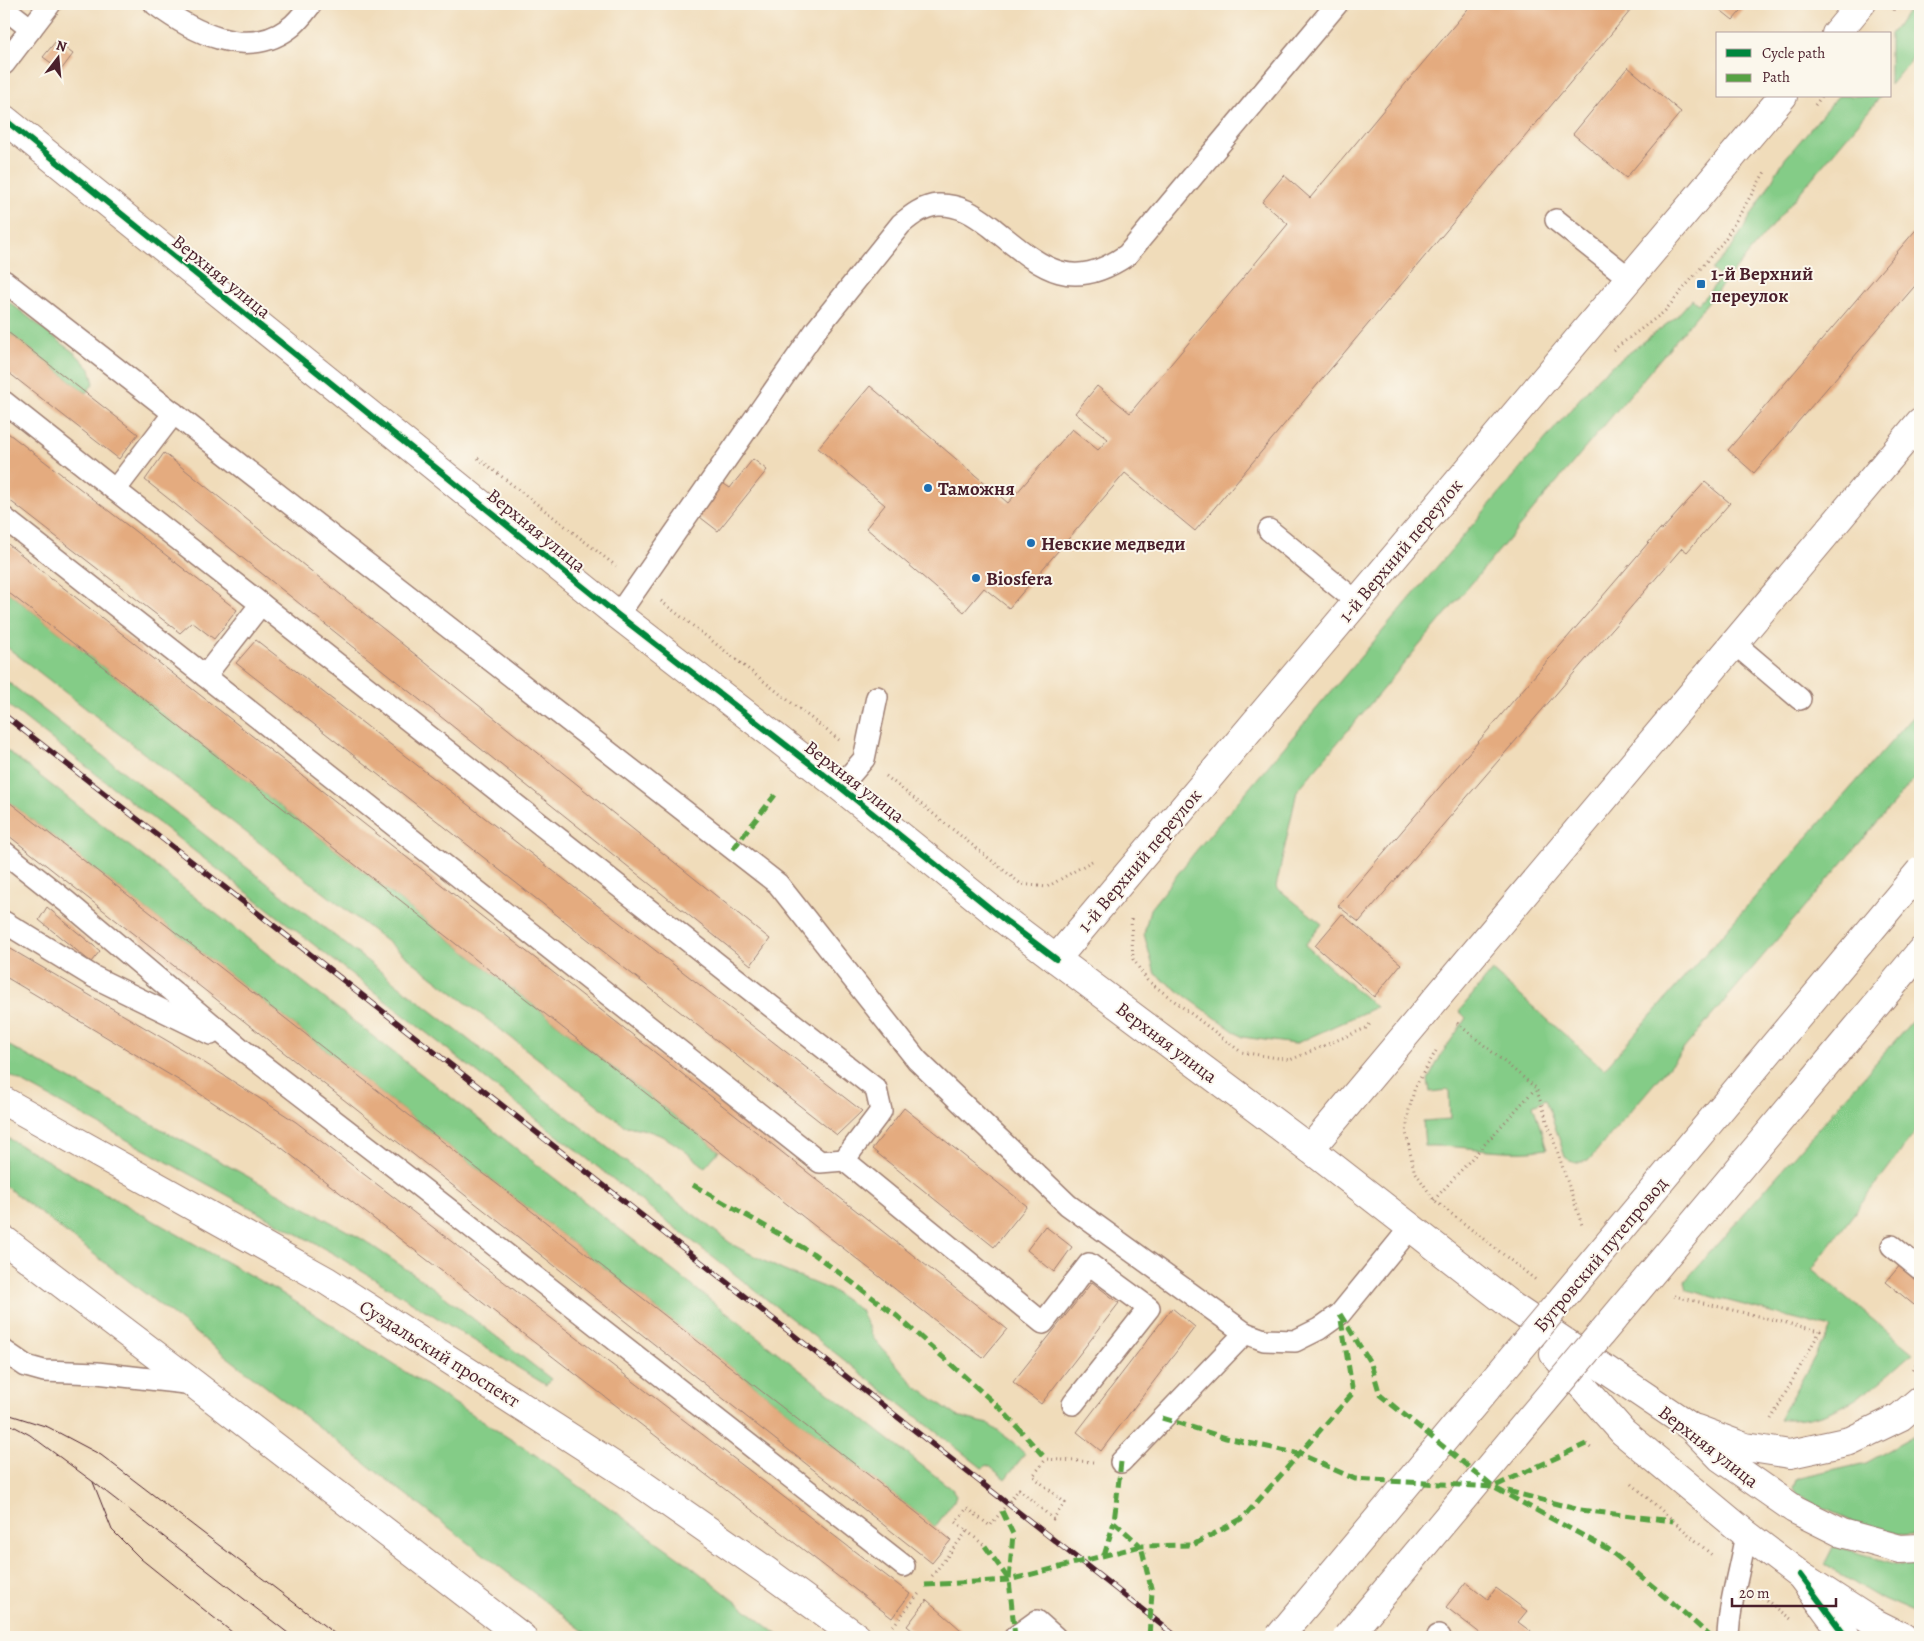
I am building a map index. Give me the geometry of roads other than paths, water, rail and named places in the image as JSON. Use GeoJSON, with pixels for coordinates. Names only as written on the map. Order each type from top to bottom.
{"type":"FeatureCollection","features":[{"type":"Feature","properties":{"kind":"main road"},"geometry":{"type":"LineString","coordinates":[[1838,32],[1861,4]]}},
{"type":"Feature","properties":{"kind":"main road","name":"1-й Верхний переулок"},"geometry":{"type":"LineString","coordinates":[[1056,959],[1781,98]]}},
{"type":"Feature","properties":{"kind":"main road","name":"Верхняя улица"},"geometry":{"type":"LineString","coordinates":[[4,118],[618,615],[840,787],[1007,922],[1310,1149],[1513,1307],[1691,1427],[1721,1458],[1794,1509],[1842,1533],[1900,1549],[1920,1548]]}},
{"type":"Feature","properties":{"kind":"main road"},"geometry":{"type":"LineString","coordinates":[[1310,1149],[1920,422]]}},
{"type":"Feature","properties":{"kind":"main road","name":"Бугровский путепровод"},"geometry":{"type":"LineString","coordinates":[[1279,1637],[1920,871]]}},
{"type":"Feature","properties":{"kind":"main road"},"geometry":{"type":"LineString","coordinates":[[1347,1637],[1920,952]]}},
{"type":"Feature","properties":{"kind":"main road","name":"Суздальский проспект"},"geometry":{"type":"LineString","coordinates":[[4,1101],[327,1281],[625,1472],[857,1637]]}},
{"type":"Feature","properties":{"kind":"main road"},"geometry":{"type":"LineString","coordinates":[[4,1240],[522,1637]]}},
{"type":"Feature","properties":{"kind":"main road","name":"Верхняя улица"},"geometry":{"type":"LineString","coordinates":[[1513,1307],[1623,1432],[1746,1534],[1800,1575]]}},
{"type":"Feature","properties":{"kind":"main road"},"geometry":{"type":"LineString","coordinates":[[1691,1427],[1745,1447],[1790,1454],[1850,1441],[1900,1416],[1920,1400]]}},
{"type":"Feature","properties":{"kind":"main road"},"geometry":{"type":"LineString","coordinates":[[1800,1575],[1846,1637]]}},
{"type":"Feature","properties":{"kind":"main road"},"geometry":{"type":"LineString","coordinates":[[1800,1575],[1871,1620],[1903,1637]]}},
{"type":"Feature","properties":{"kind":"lane"},"geometry":{"type":"LineString","coordinates":[[4,64],[50,4]]}},
{"type":"Feature","properties":{"kind":"lane"},"geometry":{"type":"LineString","coordinates":[[155,4],[176,20],[202,33],[225,41],[249,43],[272,38],[289,29],[311,4]]}},
{"type":"Feature","properties":{"kind":"lane"},"geometry":{"type":"LineString","coordinates":[[618,615],[816,330],[901,224],[917,211],[937,205],[956,206],[973,213],[1029,258],[1047,268],[1067,273],[1088,274],[1109,267],[1127,255],[1337,4]]}},
{"type":"Feature","properties":{"kind":"lane"},"geometry":{"type":"LineString","coordinates":[[4,8],[31,29]]}},
{"type":"Feature","properties":{"kind":"lane"},"geometry":{"type":"LineString","coordinates":[[1556,220],[1629,278]]}},
{"type":"Feature","properties":{"kind":"lane"},"geometry":{"type":"LineString","coordinates":[[4,280],[778,884],[924,1067],[1068,1206],[1245,1333],[1264,1340],[1295,1341],[1319,1329],[1340,1314],[1411,1227]]}},
{"type":"Feature","properties":{"kind":"lane"},"geometry":{"type":"LineString","coordinates":[[4,402],[876,1089],[881,1111],[844,1160]]}},
{"type":"Feature","properties":{"kind":"lane"},"geometry":{"type":"LineString","coordinates":[[115,490],[174,413]]}},
{"type":"Feature","properties":{"kind":"lane"},"geometry":{"type":"LineString","coordinates":[[4,518],[820,1162],[844,1160],[1043,1324],[1089,1264],[1149,1308],[1073,1404]]}},
{"type":"Feature","properties":{"kind":"lane"},"geometry":{"type":"LineString","coordinates":[[1269,530],[1357,602]]}},
{"type":"Feature","properties":{"kind":"lane"},"geometry":{"type":"LineString","coordinates":[[205,676],[261,604]]}},
{"type":"Feature","properties":{"kind":"lane"},"geometry":{"type":"LineString","coordinates":[[1734,643],[1800,699]]}},
{"type":"Feature","properties":{"kind":"lane"},"geometry":{"type":"LineString","coordinates":[[840,787],[864,759],[878,698]]}},
{"type":"Feature","properties":{"kind":"lane"},"geometry":{"type":"LineString","coordinates":[[4,852],[67,902],[240,1048],[904,1566]]}},
{"type":"Feature","properties":{"kind":"lane"},"geometry":{"type":"LineString","coordinates":[[4,922],[94,977],[240,1048]]}},
{"type":"Feature","properties":{"kind":"lane"},"geometry":{"type":"LineString","coordinates":[[1892,1246],[1920,1269]]}},
{"type":"Feature","properties":{"kind":"lane"},"geometry":{"type":"LineString","coordinates":[[1121,1462],[1245,1333]]}},
{"type":"Feature","properties":{"kind":"lane"},"geometry":{"type":"LineString","coordinates":[[4,1351],[26,1366],[44,1371],[97,1373],[194,1384]]}},
{"type":"Feature","properties":{"kind":"lane"},"geometry":{"type":"LineString","coordinates":[[1728,1637],[1729,1614],[1746,1534]]}},
{"type":"Feature","properties":{"kind":"lane"},"geometry":{"type":"LineString","coordinates":[[1015,1637],[1037,1621],[1055,1637]]}},
{"type":"Feature","properties":{"kind":"tram line"},"geometry":{"type":"LineString","coordinates":[[4,1413],[48,1427],[101,1455],[339,1637]]}},
{"type":"Feature","properties":{"kind":"tram line"},"geometry":{"type":"LineString","coordinates":[[4,1421],[30,1435],[92,1481],[293,1637]]}},
{"type":"Feature","properties":{"kind":"tram line"},"geometry":{"type":"LineString","coordinates":[[93,1482],[112,1530],[141,1559],[238,1637]]}},
{"type":"Feature","properties":{"kind":"railway"},"geometry":{"type":"LineString","coordinates":[[4,715],[1177,1637]]}},
{"type":"Feature","properties":{"kind":"place","name":"1-й Верхний переулок"},"geometry":{"type":"Point","coordinates":[1701,284]}},
{"type":"Feature","properties":{"kind":"place","name":"Таможня"},"geometry":{"type":"Point","coordinates":[928,488]}},
{"type":"Feature","properties":{"kind":"place","name":"Невские медведи"},"geometry":{"type":"Point","coordinates":[1031,543]}},
{"type":"Feature","properties":{"kind":"place","name":"Biosfera"},"geometry":{"type":"Point","coordinates":[976,578]}}]}
